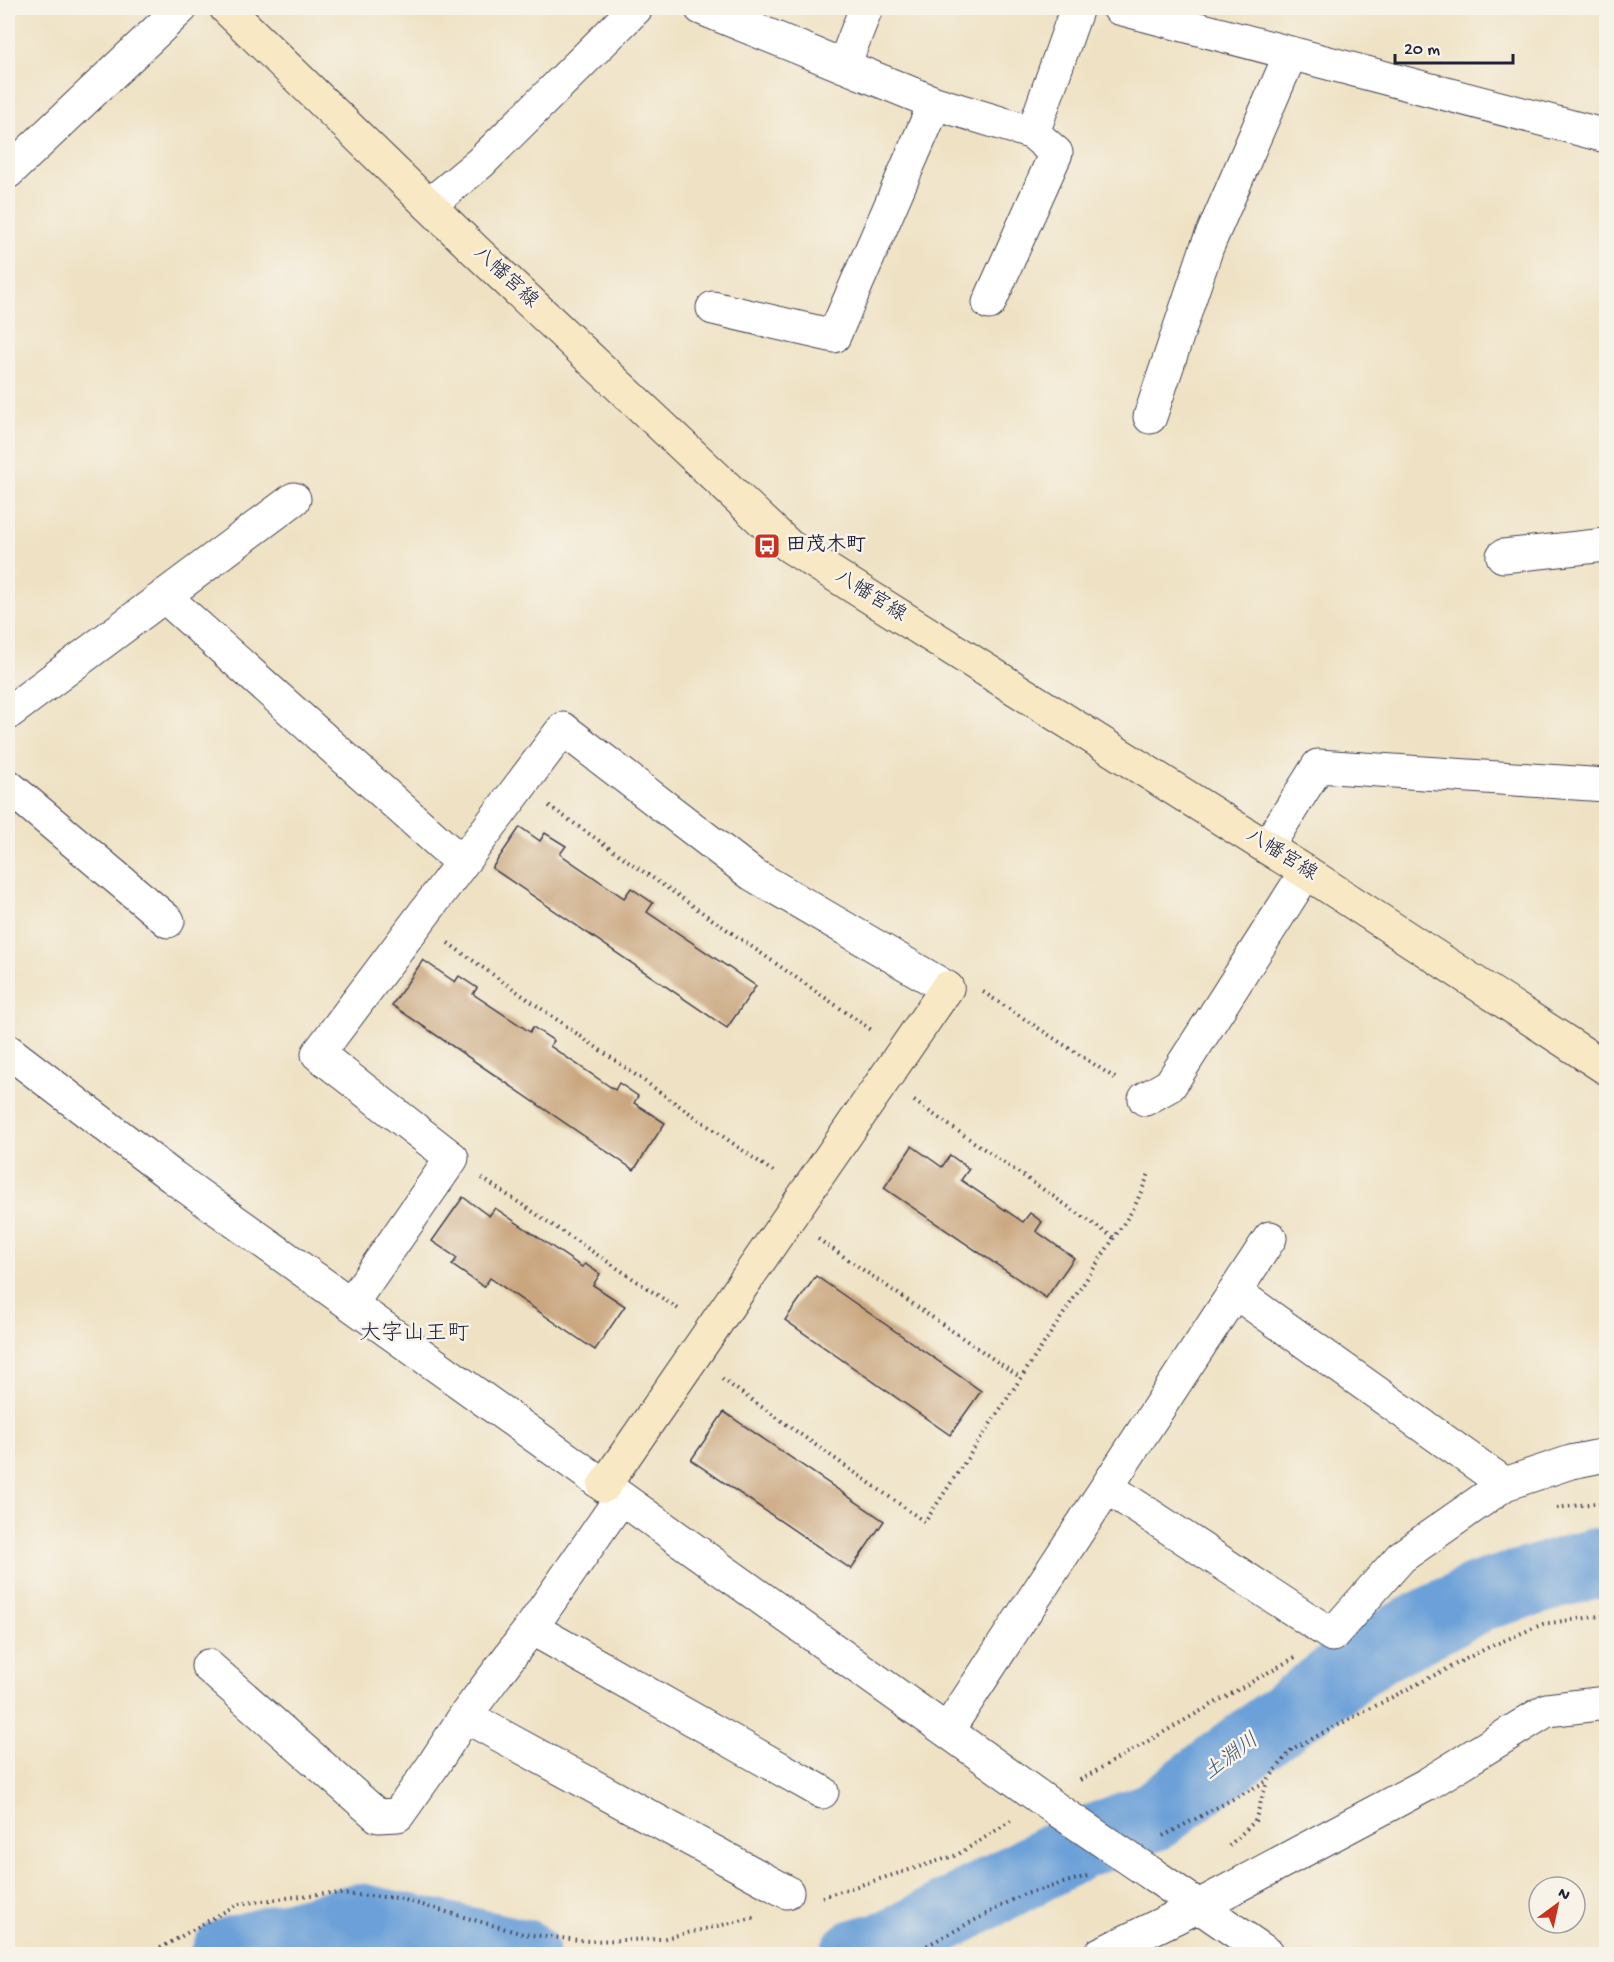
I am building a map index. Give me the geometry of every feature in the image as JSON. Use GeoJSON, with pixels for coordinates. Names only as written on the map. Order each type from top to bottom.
{"type":"FeatureCollection","features":[{"type":"Feature","properties":{"kind":"main road","name":"八幡宮線"},"geometry":{"type":"LineString","coordinates":[[225,8],[789,546],[1306,872],[1606,1068]]}},
{"type":"Feature","properties":{"kind":"main road"},"geometry":{"type":"LineString","coordinates":[[613,1492],[692,1358],[947,988]]}},
{"type":"Feature","properties":{"kind":"street"},"geometry":{"type":"LineString","coordinates":[[8,172],[181,8]]}},
{"type":"Feature","properties":{"kind":"street"},"geometry":{"type":"LineString","coordinates":[[429,205],[480,164],[636,8]]}},
{"type":"Feature","properties":{"kind":"street"},"geometry":{"type":"LineString","coordinates":[[701,8],[935,103],[1034,133],[1056,153],[989,303]]}},
{"type":"Feature","properties":{"kind":"street"},"geometry":{"type":"LineString","coordinates":[[844,65],[866,8]]}},
{"type":"Feature","properties":{"kind":"street"},"geometry":{"type":"LineString","coordinates":[[1034,133],[1077,8]]}},
{"type":"Feature","properties":{"kind":"street"},"geometry":{"type":"LineString","coordinates":[[1119,8],[1606,136]]}},
{"type":"Feature","properties":{"kind":"street"},"geometry":{"type":"LineString","coordinates":[[1150,417],[1207,247],[1291,53]]}},
{"type":"Feature","properties":{"kind":"street"},"geometry":{"type":"LineString","coordinates":[[712,308],[834,336],[935,103]]}},
{"type":"Feature","properties":{"kind":"street"},"geometry":{"type":"LineString","coordinates":[[8,713],[294,499]]}},
{"type":"Feature","properties":{"kind":"street"},"geometry":{"type":"LineString","coordinates":[[1503,556],[1606,545]]}},
{"type":"Feature","properties":{"kind":"street"},"geometry":{"type":"LineString","coordinates":[[164,596],[462,863]]}},
{"type":"Feature","properties":{"kind":"street"},"geometry":{"type":"LineString","coordinates":[[351,1304],[452,1158],[318,1054],[564,729],[752,874],[947,988]]}},
{"type":"Feature","properties":{"kind":"street"},"geometry":{"type":"LineString","coordinates":[[1266,847],[1318,766],[1606,785]]}},
{"type":"Feature","properties":{"kind":"street"},"geometry":{"type":"LineString","coordinates":[[8,786],[168,921]]}},
{"type":"Feature","properties":{"kind":"street"},"geometry":{"type":"LineString","coordinates":[[1144,1099],[1170,1085],[1306,872]]}},
{"type":"Feature","properties":{"kind":"street"},"geometry":{"type":"LineString","coordinates":[[9,1054],[173,1177],[1050,1805],[1268,1954]]}},
{"type":"Feature","properties":{"kind":"street"},"geometry":{"type":"LineString","coordinates":[[947,1731],[1270,1238]]}},
{"type":"Feature","properties":{"kind":"street"},"geometry":{"type":"LineString","coordinates":[[1235,1292],[1505,1484]]}},
{"type":"Feature","properties":{"kind":"street"},"geometry":{"type":"LineString","coordinates":[[1107,1487],[1332,1635],[1401,1557],[1505,1484],[1571,1462],[1606,1455]]}},
{"type":"Feature","properties":{"kind":"street"},"geometry":{"type":"LineString","coordinates":[[208,1666],[378,1816],[398,1815],[465,1716],[531,1628],[613,1492]]}},
{"type":"Feature","properties":{"kind":"street"},"geometry":{"type":"LineString","coordinates":[[531,1628],[822,1792]]}},
{"type":"Feature","properties":{"kind":"street"},"geometry":{"type":"LineString","coordinates":[[1100,1954],[1197,1906],[1426,1785],[1547,1710],[1606,1703]]}},
{"type":"Feature","properties":{"kind":"street"},"geometry":{"type":"LineString","coordinates":[[465,1716],[788,1902]]}},
{"type":"Feature","properties":{"kind":"path"},"geometry":{"type":"LineString","coordinates":[[520,786],[903,1052]]}},
{"type":"Feature","properties":{"kind":"path"},"geometry":{"type":"LineString","coordinates":[[418,922],[797,1206],[1021,1378]]}},
{"type":"Feature","properties":{"kind":"path"},"geometry":{"type":"LineString","coordinates":[[947,988],[979,990],[1112,1075],[1144,1099]]}},
{"type":"Feature","properties":{"kind":"path"},"geometry":{"type":"LineString","coordinates":[[883,1081],[1114,1238]]}},
{"type":"Feature","properties":{"kind":"path"},"geometry":{"type":"LineString","coordinates":[[452,1158],[711,1330]]}},
{"type":"Feature","properties":{"kind":"path"},"geometry":{"type":"LineString","coordinates":[[692,1358],[925,1522],[1134,1208],[1150,1171]]}},
{"type":"Feature","properties":{"kind":"path"},"geometry":{"type":"LineString","coordinates":[[1255,1821],[1267,1781],[1292,1749],[1489,1647],[1543,1624],[1606,1615]]}},
{"type":"Feature","properties":{"kind":"path"},"geometry":{"type":"LineString","coordinates":[[1155,1840],[1267,1781]]}},
{"type":"Feature","properties":{"kind":"path"},"geometry":{"type":"LineString","coordinates":[[150,1954],[238,1904],[326,1893],[398,1898],[523,1934],[589,1941],[661,1940],[743,1922],[788,1902],[957,1855],[1050,1805]]}},
{"type":"Feature","properties":{"kind":"path"},"geometry":{"type":"LineString","coordinates":[[911,1954],[1022,1895],[1095,1872]]}},
{"type":"Feature","properties":{"kind":"building"},"geometry":{"type":"Polygon","coordinates":[[[520,827],[540,841],[545,833],[566,846],[560,854],[624,898],[631,888],[653,903],[647,912],[756,986],[727,1028],[492,868],[520,827]]]}},
{"type":"Feature","properties":{"kind":"building"},"geometry":{"type":"Polygon","coordinates":[[[423,960],[455,982],[459,976],[477,988],[473,994],[530,1032],[533,1027],[554,1041],[550,1046],[615,1090],[619,1083],[638,1096],[634,1103],[665,1123],[634,1170],[392,1005],[423,960]]]}},
{"type":"Feature","properties":{"kind":"building"},"geometry":{"type":"Polygon","coordinates":[[[912,1146],[942,1167],[950,1155],[969,1169],[961,1180],[1023,1222],[1030,1213],[1042,1222],[1036,1231],[1074,1258],[1046,1298],[884,1188],[912,1146]]]}},
{"type":"Feature","properties":{"kind":"building"},"geometry":{"type":"Polygon","coordinates":[[[463,1197],[489,1216],[495,1208],[582,1267],[585,1264],[600,1274],[593,1285],[625,1306],[595,1350],[490,1278],[484,1287],[452,1265],[457,1258],[432,1241],[463,1197]]]}},
{"type":"Feature","properties":{"kind":"building"},"geometry":{"type":"Polygon","coordinates":[[[816,1276],[981,1391],[950,1435],[785,1320],[816,1276]]]}},
{"type":"Feature","properties":{"kind":"building"},"geometry":{"type":"Polygon","coordinates":[[[724,1412],[884,1521],[851,1569],[691,1460],[724,1412]]]}},
{"type":"Feature","properties":{"kind":"waterway","name":"土淵川"},"geometry":{"type":"LineString","coordinates":[[855,1954],[895,1943],[1079,1845],[1154,1816],[1370,1653],[1481,1596],[1595,1563],[1606,1565]]}},
{"type":"Feature","properties":{"kind":"waterway","name":"土淵川"},"geometry":{"type":"LineString","coordinates":[[226,1954],[358,1918],[524,1954]]}},
{"type":"Feature","properties":{"kind":"waterway"},"geometry":{"type":"LineString","coordinates":[[31,1954],[54,1954]]}},
{"type":"Feature","properties":{"kind":"place","name":"田茂木町"},"geometry":{"type":"Point","coordinates":[767,546]}},
{"type":"Feature","properties":{"kind":"district","name":"大字山王町"},"geometry":{"type":"Point","coordinates":[414,1335]}}]}
